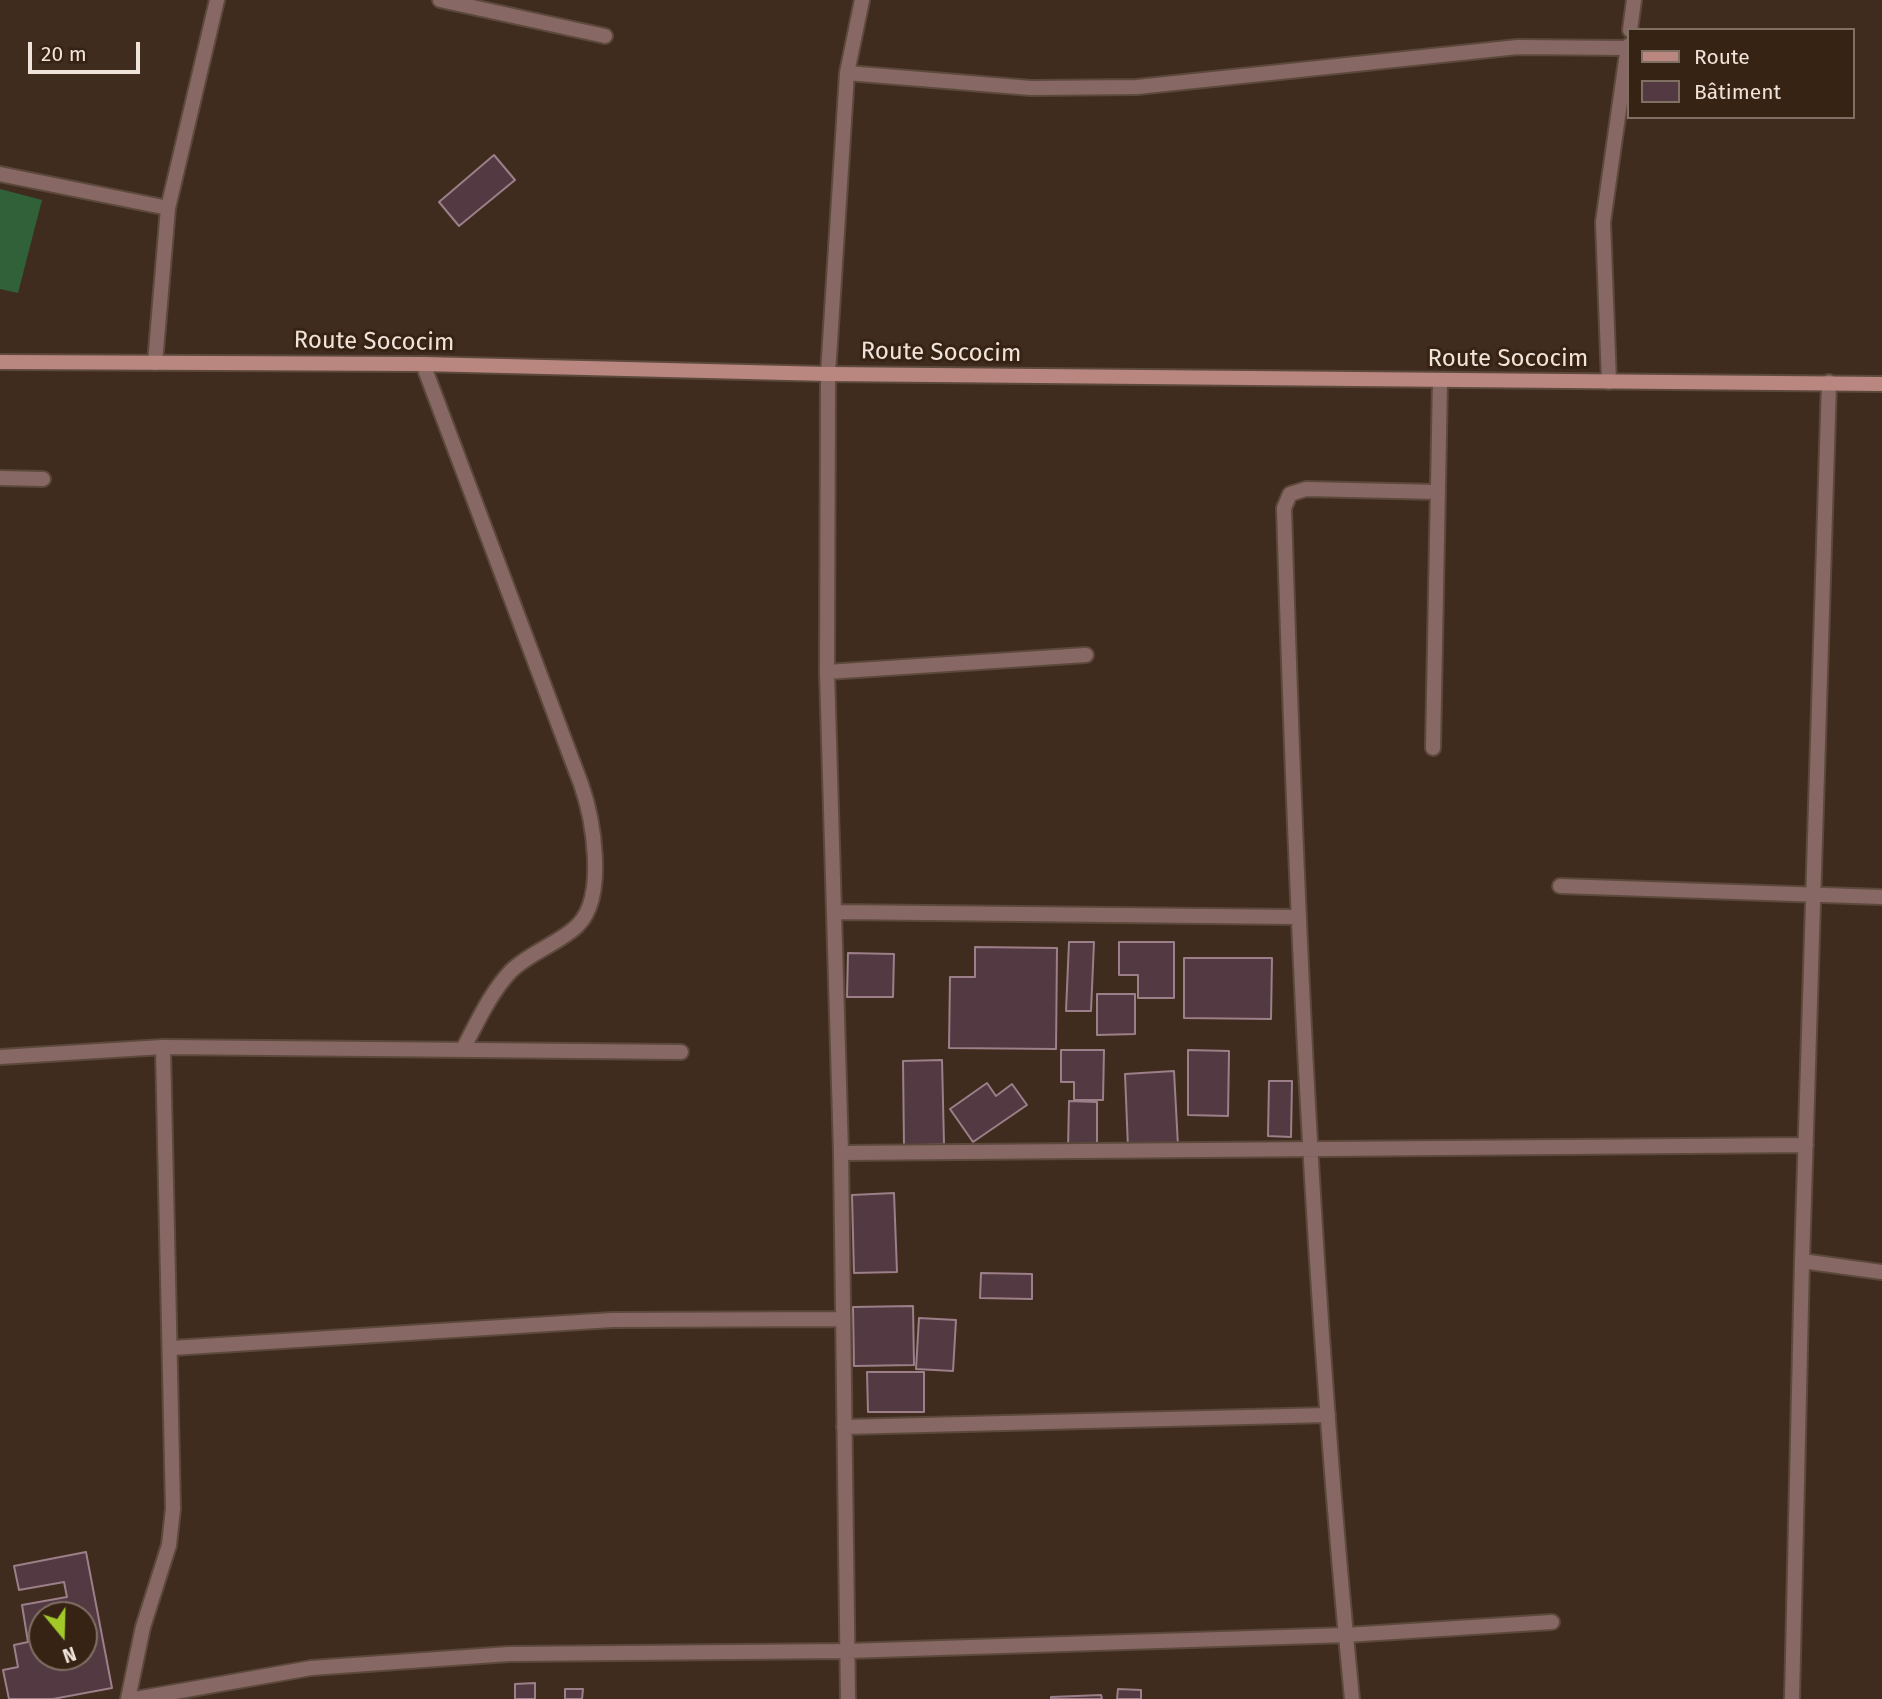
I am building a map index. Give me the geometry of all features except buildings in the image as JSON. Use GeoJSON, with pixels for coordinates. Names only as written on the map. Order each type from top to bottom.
{"type":"FeatureCollection","features":[{"type":"Feature","properties":{"kind":"street"},"geometry":{"type":"LineString","coordinates":[[155,363],[168,208],[217,0]]}},
{"type":"Feature","properties":{"kind":"street"},"geometry":{"type":"LineString","coordinates":[[440,0],[605,36]]}},
{"type":"Feature","properties":{"kind":"street"},"geometry":{"type":"LineString","coordinates":[[848,1699],[841,1153],[827,671],[828,374],[847,73],[863,0]]}},
{"type":"Feature","properties":{"kind":"street"},"geometry":{"type":"LineString","coordinates":[[1630,28],[1634,0]]}},
{"type":"Feature","properties":{"kind":"street"},"geometry":{"type":"LineString","coordinates":[[847,73],[1031,88],[1137,88],[1518,47],[1626,47]]}},
{"type":"Feature","properties":{"kind":"street"},"geometry":{"type":"LineString","coordinates":[[1609,382],[1603,222],[1626,61]]}},
{"type":"Feature","properties":{"kind":"street"},"geometry":{"type":"LineString","coordinates":[[0,174],[168,208]]}},
{"type":"Feature","properties":{"kind":"street","name":"Route Sococim"},"geometry":{"type":"LineString","coordinates":[[0,362],[423,364],[828,374],[1882,384]]}},
{"type":"Feature","properties":{"kind":"street"},"geometry":{"type":"LineString","coordinates":[[423,364],[592,814],[595,857],[590,904],[579,925],[512,971],[490,999],[463,1049]]}},
{"type":"Feature","properties":{"kind":"street"},"geometry":{"type":"LineString","coordinates":[[1433,748],[1440,381]]}},
{"type":"Feature","properties":{"kind":"street"},"geometry":{"type":"LineString","coordinates":[[1792,1699],[1802,1261],[1829,382]]}},
{"type":"Feature","properties":{"kind":"street"},"geometry":{"type":"LineString","coordinates":[[0,478],[43,479]]}},
{"type":"Feature","properties":{"kind":"street"},"geometry":{"type":"LineString","coordinates":[[1352,1699],[1328,1415],[1297,917],[1284,508],[1290,494],[1306,489],[1438,492]]}},
{"type":"Feature","properties":{"kind":"street"},"geometry":{"type":"LineString","coordinates":[[827,671],[1086,654]]}},
{"type":"Feature","properties":{"kind":"street"},"geometry":{"type":"LineString","coordinates":[[1560,886],[1882,897]]}},
{"type":"Feature","properties":{"kind":"street"},"geometry":{"type":"LineString","coordinates":[[836,912],[1297,917]]}},
{"type":"Feature","properties":{"kind":"street"},"geometry":{"type":"LineString","coordinates":[[128,1699],[143,1627],[169,1545],[173,1509],[172,1348],[163,1047]]}},
{"type":"Feature","properties":{"kind":"street"},"geometry":{"type":"LineString","coordinates":[[0,1056],[163,1047],[681,1052]]}},
{"type":"Feature","properties":{"kind":"street"},"geometry":{"type":"LineString","coordinates":[[841,1153],[1311,1152],[1806,1145]]}},
{"type":"Feature","properties":{"kind":"street"},"geometry":{"type":"LineString","coordinates":[[1802,1261],[1882,1272]]}},
{"type":"Feature","properties":{"kind":"street"},"geometry":{"type":"LineString","coordinates":[[172,1348],[612,1320],[842,1320]]}},
{"type":"Feature","properties":{"kind":"street"},"geometry":{"type":"LineString","coordinates":[[844,1427],[1328,1415]]}},
{"type":"Feature","properties":{"kind":"street"},"geometry":{"type":"LineString","coordinates":[[135,1699],[311,1668],[509,1654],[847,1651],[1346,1635],[1552,1622]]}},
{"type":"Feature","properties":{"kind":"green space"},"geometry":{"type":"Polygon","coordinates":[[[0,189],[42,200],[18,293],[0,289],[0,189]]]}}]}
